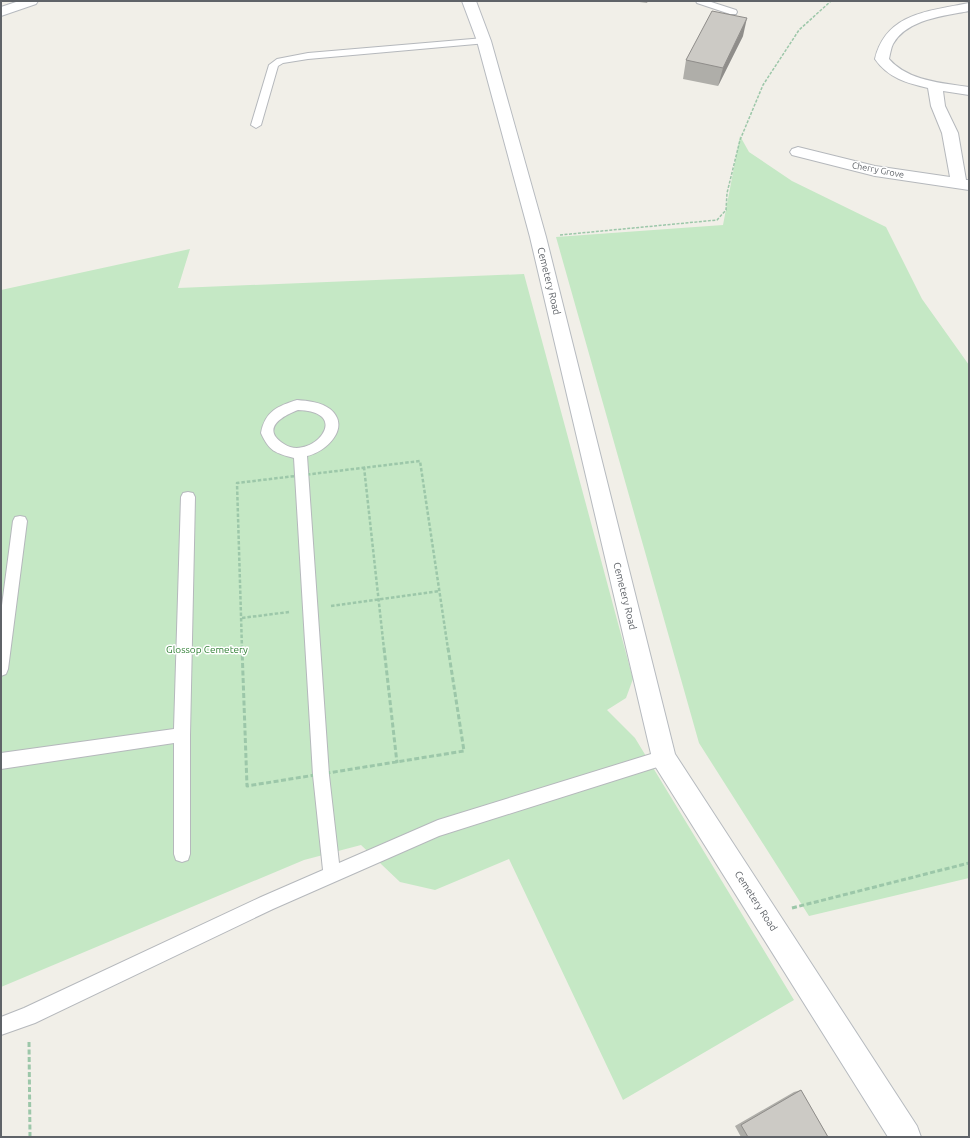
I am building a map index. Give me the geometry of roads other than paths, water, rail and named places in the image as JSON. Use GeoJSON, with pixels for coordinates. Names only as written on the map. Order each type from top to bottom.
{"type":"FeatureCollection","features":[{"type":"Feature","properties":{"kind":"street"},"geometry":{"type":"LineString","coordinates":[[1,12],[31,1]]}},
{"type":"Feature","properties":{"kind":"street","name":"Cemetery Road"},"geometry":{"type":"LineString","coordinates":[[469,1],[484,41],[538,237],[664,758],[906,1137]]}},
{"type":"Feature","properties":{"kind":"street"},"geometry":{"type":"LineString","coordinates":[[969,7],[920,19],[898,28],[883,48],[882,59],[888,67],[898,74],[935,85],[969,91]]}},
{"type":"Feature","properties":{"kind":"street","name":"Cherry Grove"},"geometry":{"type":"LineString","coordinates":[[798,152],[875,171],[964,184],[950,133],[938,106],[935,85]]}},
{"type":"Feature","properties":{"kind":"lane"},"geometry":{"type":"LineString","coordinates":[[700,1],[733,12]]}},
{"type":"Feature","properties":{"kind":"lane"},"geometry":{"type":"LineString","coordinates":[[256,125],[274,65],[280,61],[308,56],[484,41]]}},
{"type":"Feature","properties":{"kind":"lane"},"geometry":{"type":"LineString","coordinates":[[310,405],[320,408],[326,413],[331,421],[332,426],[327,439],[319,446],[300,453],[286,452],[274,446],[268,438],[268,424],[273,417],[286,407],[310,405]]}},
{"type":"Feature","properties":{"kind":"lane"},"geometry":{"type":"LineString","coordinates":[[300,453],[321,775],[332,874]]}},
{"type":"Feature","properties":{"kind":"lane"},"geometry":{"type":"LineString","coordinates":[[182,854],[182,735],[188,497]]}},
{"type":"Feature","properties":{"kind":"lane"},"geometry":{"type":"LineString","coordinates":[[1,669],[20,521]]}},
{"type":"Feature","properties":{"kind":"lane"},"geometry":{"type":"LineString","coordinates":[[1,761],[182,735]]}},
{"type":"Feature","properties":{"kind":"lane"},"geometry":{"type":"LineString","coordinates":[[1,1026],[28,1016],[260,906],[438,828],[664,758]]}},
{"type":"Feature","properties":{"kind":"park label","name":"Glossop Cemetery"},"geometry":{"type":"Point","coordinates":[207,649]}}]}
